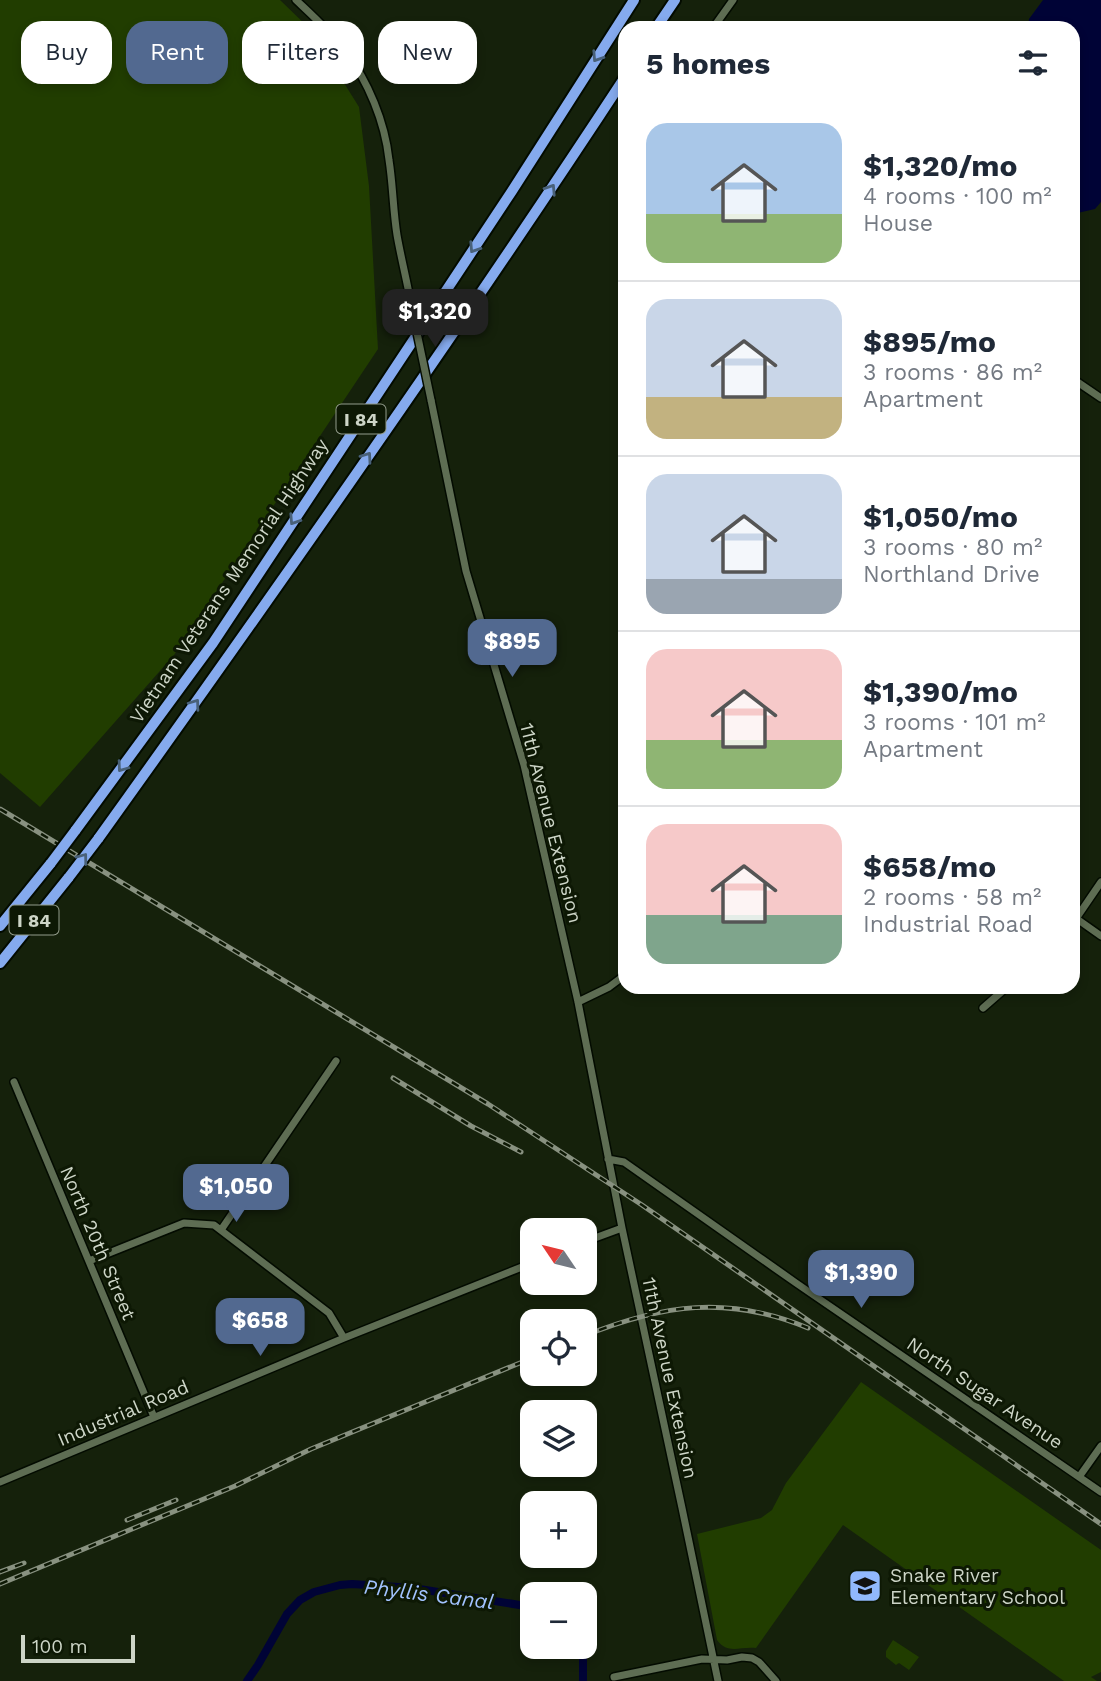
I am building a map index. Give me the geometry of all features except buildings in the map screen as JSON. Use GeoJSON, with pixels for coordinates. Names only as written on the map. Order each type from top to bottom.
{"type":"FeatureCollection","features":[{"type":"Feature","properties":{"kind":"highway","name":"Vietnam Veterans Memorial Highway"},"geometry":{"type":"LineString","coordinates":[[621,21],[634,0]]}},
{"type":"Feature","properties":{"kind":"highway"},"geometry":{"type":"LineString","coordinates":[[661,21],[675,0]]}},
{"type":"Feature","properties":{"kind":"highway","name":"Vietnam Veterans Memorial Highway"},"geometry":{"type":"LineString","coordinates":[[0,926],[51,863],[213,643],[512,191],[618,25]]}},
{"type":"Feature","properties":{"kind":"highway","name":"Vietnam Veterans Memorial Highway"},"geometry":{"type":"LineString","coordinates":[[0,963],[98,839],[227,659],[536,212],[618,87]]}},
{"type":"Feature","properties":{"kind":"street","name":"11th Avenue Extension"},"geometry":{"type":"LineString","coordinates":[[296,0],[346,51],[378,113],[386,141],[397,234],[466,571],[524,765],[578,1002],[622,1228],[718,1681]]}},
{"type":"Feature","properties":{"kind":"street"},"geometry":{"type":"LineString","coordinates":[[718,21],[733,0]]}},
{"type":"Feature","properties":{"kind":"street"},"geometry":{"type":"LineString","coordinates":[[1080,384],[1101,398]]}},
{"type":"Feature","properties":{"kind":"street"},"geometry":{"type":"LineString","coordinates":[[1080,914],[1101,882]]}},
{"type":"Feature","properties":{"kind":"street"},"geometry":{"type":"LineString","coordinates":[[1080,924],[1101,936]]}},
{"type":"Feature","properties":{"kind":"street"},"geometry":{"type":"LineString","coordinates":[[578,1002],[618,980]]}},
{"type":"Feature","properties":{"kind":"street"},"geometry":{"type":"LineString","coordinates":[[983,1008],[999,994]]}},
{"type":"Feature","properties":{"kind":"street"},"geometry":{"type":"LineString","coordinates":[[221,1230],[336,1061]]}},
{"type":"Feature","properties":{"kind":"street","name":"North 20th Street"},"geometry":{"type":"LineString","coordinates":[[14,1082],[154,1417]]}},
{"type":"Feature","properties":{"kind":"street","name":"North Sugar Avenue"},"geometry":{"type":"LineString","coordinates":[[608,1159],[624,1162],[1101,1492]]}},
{"type":"Feature","properties":{"kind":"street"},"geometry":{"type":"LineString","coordinates":[[89,1261],[184,1223],[214,1225],[329,1313],[344,1338]]}},
{"type":"Feature","properties":{"kind":"street"},"geometry":{"type":"LineString","coordinates":[[597,1237],[622,1228]]}},
{"type":"Feature","properties":{"kind":"street","name":"Industrial Road"},"geometry":{"type":"LineString","coordinates":[[0,1482],[344,1338],[520,1268]]}},
{"type":"Feature","properties":{"kind":"street"},"geometry":{"type":"LineString","coordinates":[[1079,1477],[1101,1446]]}},
{"type":"Feature","properties":{"kind":"street"},"geometry":{"type":"LineString","coordinates":[[614,1677],[702,1659],[752,1658],[760,1662],[776,1681]]}},
{"type":"Feature","properties":{"kind":"green space"},"geometry":{"type":"Polygon","coordinates":[[[0,0],[280,0],[302,21],[242,21],[242,84],[345,84],[359,107],[369,186],[378,349],[174,655],[40,807],[0,773],[0,0]]]}},
{"type":"Feature","properties":{"kind":"green space"},"geometry":{"type":"Polygon","coordinates":[[[861,1382],[1101,1550],[1101,1672],[1091,1677],[1097,1681],[1064,1681],[843,1525],[756,1648],[730,1649],[717,1640],[697,1534],[761,1518],[772,1510],[786,1483],[861,1382]]]}},
{"type":"Feature","properties":{"kind":"green space"},"geometry":{"type":"Polygon","coordinates":[[[893,1640],[919,1657],[909,1670],[886,1657],[886,1651],[893,1640]]]}},
{"type":"Feature","properties":{"kind":"shaded area"},"geometry":{"type":"Polygon","coordinates":[[[1043,0],[1101,0],[1101,202],[1095,209],[1080,212],[1080,21],[1029,19],[1043,0]]]}},
{"type":"Feature","properties":{"kind":"waterway","name":"Phyllis Canal"},"geometry":{"type":"LineString","coordinates":[[247,1681],[287,1614],[300,1600],[314,1592],[352,1584],[413,1588],[520,1605]]}},
{"type":"Feature","properties":{"kind":"waterway","name":"Phyllis Canal"},"geometry":{"type":"LineString","coordinates":[[583,1659],[583,1681]]}},
{"type":"Feature","properties":{"kind":"railway"},"geometry":{"type":"LineString","coordinates":[[0,809],[488,1104],[642,1205],[1101,1524]]}},
{"type":"Feature","properties":{"kind":"railway"},"geometry":{"type":"LineString","coordinates":[[393,1078],[471,1126],[521,1152]]}},
{"type":"Feature","properties":{"kind":"railway"},"geometry":{"type":"LineString","coordinates":[[597,1331],[641,1317],[696,1308],[750,1311],[808,1328]]}},
{"type":"Feature","properties":{"kind":"railway"},"geometry":{"type":"LineString","coordinates":[[0,1584],[235,1486],[311,1449],[520,1363]]}},
{"type":"Feature","properties":{"kind":"railway"},"geometry":{"type":"LineString","coordinates":[[127,1520],[176,1500]]}},
{"type":"Feature","properties":{"kind":"railway"},"geometry":{"type":"LineString","coordinates":[[0,1572],[24,1563]]}},
{"type":"Feature","properties":{"kind":"place","name":"Snake River Elementary School"},"geometry":{"type":"Point","coordinates":[865,1586]}}]}
